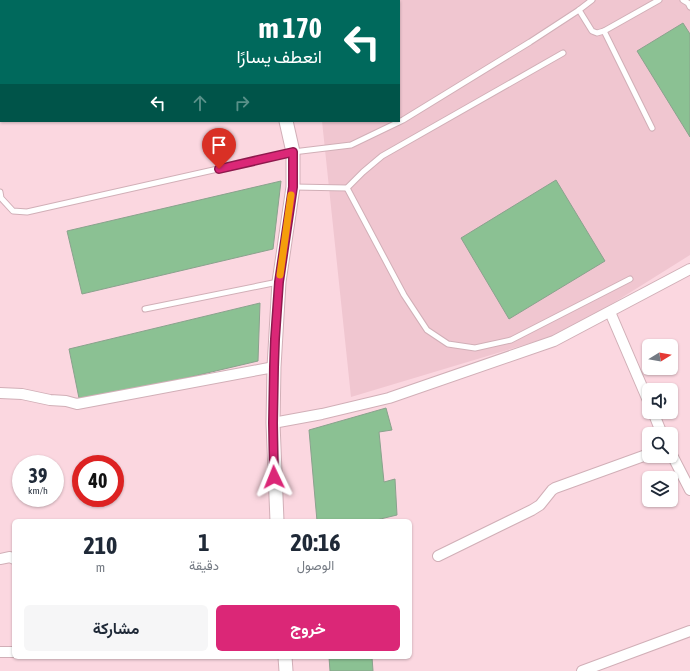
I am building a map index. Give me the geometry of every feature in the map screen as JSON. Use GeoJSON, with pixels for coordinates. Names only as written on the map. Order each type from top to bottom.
{"type":"FeatureCollection","features":[{"type":"Feature","properties":{"kind":"street"},"geometry":{"type":"LineString","coordinates":[[277,519],[273,423],[274,367],[279,282],[293,187],[293,152],[286,122]]}},
{"type":"Feature","properties":{"kind":"street"},"geometry":{"type":"LineString","coordinates":[[273,423],[322,414],[389,398],[554,342],[690,269]]}},
{"type":"Feature","properties":{"kind":"street"},"geometry":{"type":"LineString","coordinates":[[610,312],[642,387]]}},
{"type":"Feature","properties":{"kind":"street"},"geometry":{"type":"LineString","coordinates":[[0,394],[22,394],[77,404],[274,367]]}},
{"type":"Feature","properties":{"kind":"street"},"geometry":{"type":"LineString","coordinates":[[438,556],[532,510],[540,505],[555,488],[642,457]]}},
{"type":"Feature","properties":{"kind":"street"},"geometry":{"type":"LineString","coordinates":[[676,463],[690,490]]}},
{"type":"Feature","properties":{"kind":"street"},"geometry":{"type":"LineString","coordinates":[[0,559],[12,558]]}},
{"type":"Feature","properties":{"kind":"street"},"geometry":{"type":"LineString","coordinates":[[582,671],[690,632]]}},
{"type":"Feature","properties":{"kind":"street"},"geometry":{"type":"LineString","coordinates":[[0,652],[12,652]]}},
{"type":"Feature","properties":{"kind":"street"},"geometry":{"type":"LineString","coordinates":[[285,659],[286,671]]}},
{"type":"Feature","properties":{"kind":"lane"},"geometry":{"type":"LineString","coordinates":[[400,121],[580,10],[592,0]]}},
{"type":"Feature","properties":{"kind":"lane"},"geometry":{"type":"LineString","coordinates":[[580,10],[592,31],[598,33],[659,0]]}},
{"type":"Feature","properties":{"kind":"lane"},"geometry":{"type":"LineString","coordinates":[[604,31],[652,128]]}},
{"type":"Feature","properties":{"kind":"lane"},"geometry":{"type":"LineString","coordinates":[[293,187],[347,188],[362,172],[382,156],[563,53]]}},
{"type":"Feature","properties":{"kind":"lane"},"geometry":{"type":"LineString","coordinates":[[0,192],[1,198],[13,211],[27,212],[293,152],[351,145],[399,122]]}},
{"type":"Feature","properties":{"kind":"lane"},"geometry":{"type":"LineString","coordinates":[[347,188],[404,295],[427,330],[448,344],[475,348],[511,340],[630,279]]}},
{"type":"Feature","properties":{"kind":"lane"},"geometry":{"type":"LineString","coordinates":[[145,309],[279,282]]}},
{"type":"Feature","properties":{"kind":"shaded area"},"geometry":{"type":"Polygon","coordinates":[[[400,0],[690,0],[690,255],[567,332],[351,397],[322,122],[400,122],[400,0]]]}},
{"type":"Feature","properties":{"kind":"building"},"geometry":{"type":"Polygon","coordinates":[[[683,23],[690,34],[690,137],[637,51],[683,23]]]}},
{"type":"Feature","properties":{"kind":"building"},"geometry":{"type":"Polygon","coordinates":[[[556,180],[605,261],[509,319],[461,238],[556,180]]]}},
{"type":"Feature","properties":{"kind":"building"},"geometry":{"type":"Polygon","coordinates":[[[281,181],[273,249],[82,294],[67,231],[281,181]]]}},
{"type":"Feature","properties":{"kind":"building"},"geometry":{"type":"Polygon","coordinates":[[[260,303],[258,361],[80,403],[69,349],[260,303]]]}},
{"type":"Feature","properties":{"kind":"building"},"geometry":{"type":"Polygon","coordinates":[[[386,408],[392,430],[379,432],[384,482],[395,479],[397,515],[380,519],[317,519],[309,430],[386,408]]]}},
{"type":"Feature","properties":{"kind":"building"},"geometry":{"type":"Polygon","coordinates":[[[329,659],[372,659],[373,671],[330,671],[329,659]]]}},
{"type":"Feature","properties":{"kind":"slow traffic"},"geometry":{"type":"LineString","coordinates":[[280,275],[291,195]]}},
{"type":"Feature","properties":{"kind":"route"},"geometry":{"type":"LineString","coordinates":[[219,169],[293,152],[293,187],[279,282],[275,339],[273,423],[274,477]]}}]}
